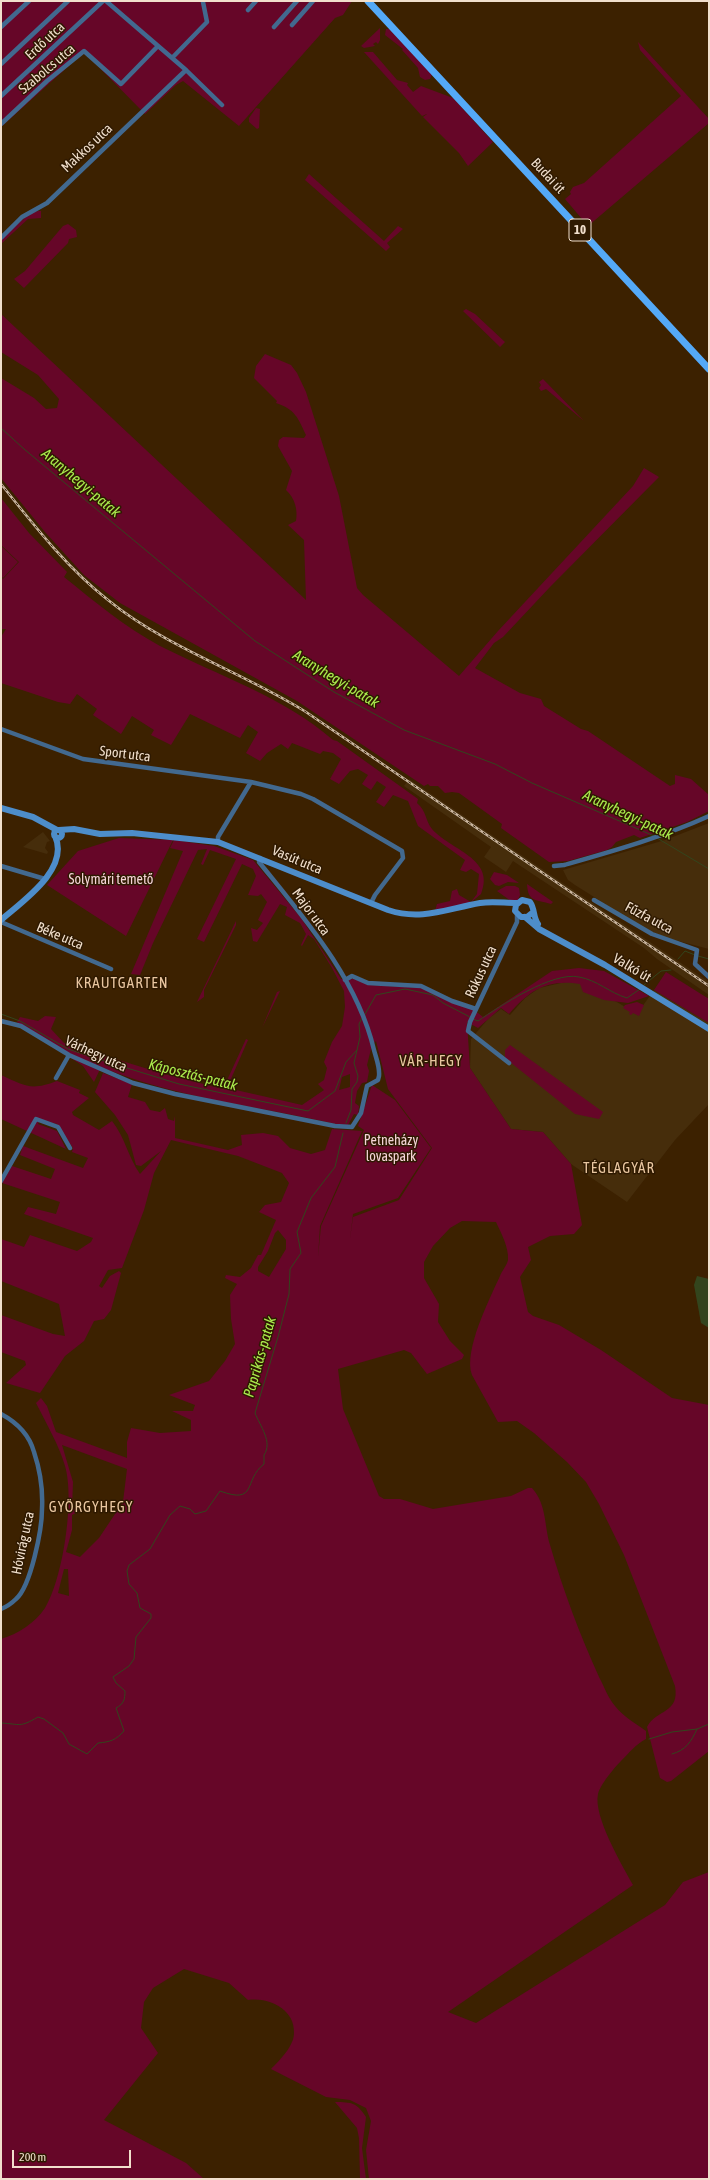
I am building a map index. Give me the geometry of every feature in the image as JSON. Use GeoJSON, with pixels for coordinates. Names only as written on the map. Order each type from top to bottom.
{"type":"FeatureCollection","features":[{"type":"Feature","properties":{"kind":"main road","name":"Budai út"},"geometry":{"type":"LineString","coordinates":[[368,1],[709,369]]}},
{"type":"Feature","properties":{"kind":"street"},"geometry":{"type":"LineString","coordinates":[[1,27],[29,1]]}},
{"type":"Feature","properties":{"kind":"street"},"geometry":{"type":"LineString","coordinates":[[1,64],[68,1]]}},
{"type":"Feature","properties":{"kind":"street"},"geometry":{"type":"LineString","coordinates":[[105,1],[186,70],[222,106]]}},
{"type":"Feature","properties":{"kind":"street","name":"Erdő utca"},"geometry":{"type":"LineString","coordinates":[[1,96],[105,1]]}},
{"type":"Feature","properties":{"kind":"street"},"geometry":{"type":"LineString","coordinates":[[248,10],[256,1]]}},
{"type":"Feature","properties":{"kind":"street"},"geometry":{"type":"LineString","coordinates":[[274,27],[297,1]]}},
{"type":"Feature","properties":{"kind":"street"},"geometry":{"type":"LineString","coordinates":[[292,25],[313,1]]}},
{"type":"Feature","properties":{"kind":"street"},"geometry":{"type":"LineString","coordinates":[[172,58],[207,22],[203,2]]}},
{"type":"Feature","properties":{"kind":"street","name":"Szabolcs utca"},"geometry":{"type":"LineString","coordinates":[[1,124],[47,81],[84,51],[119,84],[121,84],[158,46]]}},
{"type":"Feature","properties":{"kind":"street","name":"Makkos utca"},"geometry":{"type":"LineString","coordinates":[[1,238],[22,217],[47,203],[186,70]]}},
{"type":"Feature","properties":{"kind":"street","name":"Sport utca"},"geometry":{"type":"LineString","coordinates":[[1,729],[83,759],[251,782],[301,794],[402,851],[404,858],[375,895],[371,904]]}},
{"type":"Feature","properties":{"kind":"street"},"geometry":{"type":"LineString","coordinates":[[218,842],[218,837],[251,782]]}},
{"type":"Feature","properties":{"kind":"street"},"geometry":{"type":"LineString","coordinates":[[1,808],[33,818],[58,834],[57,862],[45,879],[1,921]]}},
{"type":"Feature","properties":{"kind":"street"},"geometry":{"type":"LineString","coordinates":[[554,866],[578,861],[653,838],[709,816]]}},
{"type":"Feature","properties":{"kind":"street","name":"Vasút utca"},"geometry":{"type":"LineString","coordinates":[[58,834],[74,829],[86,833],[100,834],[126,832],[218,842],[399,914],[413,916],[478,904],[517,903]]}},
{"type":"Feature","properties":{"kind":"street","name":"Major utca"},"geometry":{"type":"LineString","coordinates":[[260,858],[259,862],[301,914],[345,980],[362,1013],[370,1034],[379,1072],[378,1080],[367,1086],[361,1113],[352,1127]]}},
{"type":"Feature","properties":{"kind":"street"},"geometry":{"type":"LineString","coordinates":[[1,866],[45,879]]}},
{"type":"Feature","properties":{"kind":"street"},"geometry":{"type":"LineString","coordinates":[[532,913],[524,917],[516,912],[517,903],[524,899],[530,902],[533,906],[532,913],[538,924],[546,933]]}},
{"type":"Feature","properties":{"kind":"street","name":"Fűzfa utca"},"geometry":{"type":"LineString","coordinates":[[594,900],[652,934],[696,951],[694,959],[697,968],[709,976]]}},
{"type":"Feature","properties":{"kind":"street","name":"Vasút utca"},"geometry":{"type":"LineString","coordinates":[[496,903],[516,912]]}},
{"type":"Feature","properties":{"kind":"street","name":"Rókus utca"},"geometry":{"type":"LineString","coordinates":[[509,1063],[468,1031],[470,1022],[516,922],[516,912]]}},
{"type":"Feature","properties":{"kind":"street","name":"Rókus utca"},"geometry":{"type":"LineString","coordinates":[[516,922],[524,917]]}},
{"type":"Feature","properties":{"kind":"street","name":"Valkó út"},"geometry":{"type":"LineString","coordinates":[[524,917],[546,933],[641,987],[709,1029]]}},
{"type":"Feature","properties":{"kind":"street","name":"Béke utca"},"geometry":{"type":"LineString","coordinates":[[1,921],[111,969]]}},
{"type":"Feature","properties":{"kind":"street"},"geometry":{"type":"LineString","coordinates":[[345,980],[352,976],[368,983],[421,986],[452,1001],[476,1009]]}},
{"type":"Feature","properties":{"kind":"street","name":"Várhegy utca"},"geometry":{"type":"LineString","coordinates":[[1,1021],[21,1026],[69,1055],[133,1082],[175,1094],[335,1126],[352,1127]]}},
{"type":"Feature","properties":{"kind":"street"},"geometry":{"type":"LineString","coordinates":[[703,1025],[709,1033]]}},
{"type":"Feature","properties":{"kind":"street"},"geometry":{"type":"LineString","coordinates":[[56,1078],[69,1055]]}},
{"type":"Feature","properties":{"kind":"street"},"geometry":{"type":"LineString","coordinates":[[1,1181],[36,1118],[58,1127],[70,1148]]}},
{"type":"Feature","properties":{"kind":"street","name":"Hóvirág utca"},"geometry":{"type":"LineString","coordinates":[[1,1414],[16,1422],[34,1451],[41,1487],[42,1510],[39,1530],[23,1589],[17,1599],[1,1609]]}},
{"type":"Feature","properties":{"kind":"shaded area"},"geometry":{"type":"Polygon","coordinates":[[[409,779],[709,982],[709,995],[657,959],[644,948],[513,861],[506,872],[484,857],[491,847],[404,786],[409,779]]]}},
{"type":"Feature","properties":{"kind":"shaded area"},"geometry":{"type":"Polygon","coordinates":[[[709,823],[709,949],[663,937],[637,924],[568,880],[563,870],[665,840],[709,823]]]}},
{"type":"Feature","properties":{"kind":"shaded area"},"geometry":{"type":"Polygon","coordinates":[[[43,832],[50,841],[47,842],[45,848],[48,852],[47,854],[23,847],[43,832]]]}},
{"type":"Feature","properties":{"kind":"shaded area"},"geometry":{"type":"Polygon","coordinates":[[[578,979],[637,1014],[654,990],[709,1023],[709,1104],[675,1140],[627,1202],[571,1164],[543,1132],[511,1129],[470,1068],[471,1039],[488,1019],[501,1009],[510,1015],[525,998],[539,988],[578,979]]]}},
{"type":"Feature","properties":{"kind":"shaded area"},"geometry":{"type":"Polygon","coordinates":[[[697,1276],[709,1279],[709,1328],[701,1323],[694,1285],[697,1276]]]}},
{"type":"Feature","properties":{"kind":"green space"},"geometry":{"type":"Polygon","coordinates":[[[1,1],[352,1],[343,15],[335,18],[239,126],[183,81],[176,85],[145,114],[86,54],[82,54],[1,127],[1,1]]]}},
{"type":"Feature","properties":{"kind":"green space"},"geometry":{"type":"Polygon","coordinates":[[[380,28],[380,40],[378,44],[376,42],[373,44],[375,46],[364,48],[361,46],[380,28]]]}},
{"type":"Feature","properties":{"kind":"green space"},"geometry":{"type":"Polygon","coordinates":[[[386,29],[389,29],[432,74],[430,79],[425,80],[420,77],[418,68],[402,50],[403,49],[385,35],[386,29]]]}},
{"type":"Feature","properties":{"kind":"green space"},"geometry":{"type":"Polygon","coordinates":[[[638,42],[709,119],[709,123],[588,226],[565,199],[571,194],[570,192],[573,187],[584,183],[681,96],[640,50],[638,42]]]}},
{"type":"Feature","properties":{"kind":"green space"},"geometry":{"type":"Polygon","coordinates":[[[364,52],[373,52],[397,80],[408,83],[407,85],[413,92],[421,86],[453,98],[493,142],[468,166],[459,153],[423,117],[427,114],[422,116],[364,52]]]}},
{"type":"Feature","properties":{"kind":"green space"},"geometry":{"type":"Polygon","coordinates":[[[256,108],[260,109],[259,128],[257,129],[249,122],[249,118],[256,108]]]}},
{"type":"Feature","properties":{"kind":"green space"},"geometry":{"type":"Polygon","coordinates":[[[309,174],[384,241],[398,226],[403,229],[387,243],[390,247],[386,251],[305,180],[309,174]]]}},
{"type":"Feature","properties":{"kind":"green space"},"geometry":{"type":"Polygon","coordinates":[[[41,211],[41,218],[28,219],[1,244],[1,239],[30,213],[41,211]]]}},
{"type":"Feature","properties":{"kind":"green space"},"geometry":{"type":"Polygon","coordinates":[[[68,224],[76,230],[77,237],[69,239],[68,243],[24,288],[14,279],[25,271],[63,226],[68,224]]]}},
{"type":"Feature","properties":{"kind":"green space"},"geometry":{"type":"Polygon","coordinates":[[[466,309],[475,314],[505,342],[500,347],[463,311],[466,309]]]}},
{"type":"Feature","properties":{"kind":"green space"},"geometry":{"type":"Polygon","coordinates":[[[1,314],[306,600],[304,540],[288,525],[296,521],[297,517],[294,500],[286,490],[292,471],[278,446],[279,440],[283,437],[304,438],[306,435],[301,424],[292,411],[276,403],[277,401],[254,378],[256,366],[265,354],[291,365],[297,373],[306,392],[339,496],[357,588],[363,595],[459,676],[498,631],[633,486],[644,468],[659,477],[550,587],[503,637],[494,643],[475,668],[520,693],[541,699],[544,706],[581,729],[588,731],[670,786],[675,784],[675,775],[691,779],[709,795],[709,811],[687,822],[640,838],[634,835],[616,842],[607,850],[568,861],[549,862],[501,828],[502,824],[459,793],[445,793],[438,786],[430,786],[428,784],[424,786],[297,701],[120,603],[84,575],[45,532],[1,478],[1,378],[34,398],[46,409],[57,408],[59,399],[38,375],[1,352],[1,314]]]}},
{"type":"Feature","properties":{"kind":"green space"},"geometry":{"type":"Polygon","coordinates":[[[543,379],[584,421],[546,389],[541,391],[539,388],[541,385],[539,382],[543,379]]]}},
{"type":"Feature","properties":{"kind":"green space"},"geometry":{"type":"Polygon","coordinates":[[[1,498],[29,533],[67,572],[64,577],[122,622],[160,646],[250,688],[293,711],[418,799],[417,803],[423,810],[432,829],[477,863],[482,872],[484,882],[481,894],[470,903],[435,911],[437,904],[450,901],[452,891],[457,889],[459,895],[471,902],[477,894],[479,874],[471,869],[466,872],[460,870],[465,860],[418,826],[408,801],[393,795],[384,807],[376,802],[386,787],[377,781],[371,790],[362,784],[368,775],[358,769],[350,771],[339,784],[330,779],[341,759],[333,753],[323,751],[320,754],[292,743],[288,749],[281,744],[267,753],[260,761],[246,753],[258,732],[248,725],[240,738],[190,714],[171,745],[151,735],[154,730],[132,716],[121,734],[93,715],[97,709],[77,694],[70,704],[58,702],[1,683],[1,637],[6,629],[1,629],[1,577],[3,579],[19,562],[1,545],[1,498]]]}},
{"type":"Feature","properties":{"kind":"green space"},"geometry":{"type":"Polygon","coordinates":[[[1,546],[18,562],[3,578],[1,576],[1,546]]]}},
{"type":"Feature","properties":{"kind":"green space","name":"Solymári temető"},"geometry":{"type":"Polygon","coordinates":[[[119,838],[173,840],[126,936],[47,885],[78,851],[119,838]]]}},
{"type":"Feature","properties":{"kind":"green space","name":"Petneházy lovaspark"},"geometry":{"type":"Polygon","coordinates":[[[174,840],[214,846],[253,860],[301,918],[341,979],[354,979],[370,985],[421,988],[473,1009],[483,1017],[552,971],[579,968],[604,971],[649,996],[628,1003],[604,1000],[583,992],[580,984],[558,983],[540,988],[524,998],[509,1014],[501,1008],[478,1028],[467,1022],[470,1068],[511,1129],[543,1132],[571,1164],[582,1225],[574,1234],[550,1236],[528,1247],[531,1260],[520,1277],[528,1312],[533,1316],[559,1325],[601,1350],[672,1398],[709,1405],[709,1751],[671,1781],[667,1782],[660,1778],[647,1727],[651,1721],[671,1707],[676,1695],[675,1686],[624,1555],[599,1504],[586,1482],[567,1462],[534,1433],[517,1421],[498,1422],[472,1375],[470,1365],[474,1339],[484,1311],[508,1260],[506,1245],[496,1222],[462,1221],[450,1228],[433,1246],[424,1262],[424,1278],[439,1304],[438,1322],[450,1341],[464,1355],[462,1359],[427,1374],[411,1353],[404,1350],[338,1369],[343,1409],[379,1496],[384,1499],[400,1499],[433,1509],[511,1496],[528,1488],[532,1488],[543,1508],[548,1538],[566,1595],[599,1677],[608,1696],[618,1710],[646,1731],[646,1739],[636,1746],[615,1768],[604,1781],[598,1794],[600,1815],[604,1827],[633,1885],[448,2012],[476,2023],[665,1905],[683,1882],[709,1872],[709,2179],[369,2179],[366,2150],[371,2121],[366,2108],[350,2100],[326,2097],[271,2069],[292,2043],[294,2033],[293,2025],[290,2017],[285,2011],[272,2003],[248,2000],[229,1983],[184,1969],[153,1988],[144,2002],[141,2028],[158,2053],[104,2120],[186,2163],[204,2179],[1,2179],[1,1639],[26,1627],[45,1608],[57,1578],[62,1559],[66,1538],[69,1498],[68,1480],[65,1466],[56,1442],[36,1403],[41,1398],[47,1406],[56,1432],[127,1458],[127,1442],[131,1428],[160,1433],[191,1431],[191,1420],[172,1411],[193,1411],[195,1405],[169,1395],[209,1381],[225,1361],[235,1344],[231,1319],[230,1295],[237,1284],[225,1278],[226,1275],[240,1277],[251,1268],[258,1255],[261,1255],[276,1220],[259,1212],[265,1205],[281,1202],[289,1183],[282,1173],[238,1156],[171,1140],[154,1173],[144,1210],[122,1268],[108,1270],[99,1286],[102,1288],[110,1276],[119,1271],[121,1273],[111,1310],[104,1319],[94,1321],[84,1341],[65,1356],[40,1393],[6,1383],[26,1365],[25,1361],[1,1352],[1,1315],[53,1334],[65,1336],[59,1304],[1,1281],[1,1239],[24,1247],[30,1235],[77,1251],[91,1242],[93,1238],[24,1214],[28,1207],[56,1214],[60,1202],[2,1183],[12,1166],[51,1179],[55,1169],[20,1155],[23,1146],[83,1168],[88,1158],[72,1152],[73,1148],[57,1124],[40,1120],[38,1124],[57,1131],[66,1149],[1,1119],[1,1075],[28,1086],[41,1086],[57,1081],[80,1090],[79,1093],[89,1098],[72,1112],[73,1115],[99,1130],[112,1121],[140,1174],[161,1151],[141,1166],[136,1165],[128,1135],[115,1115],[95,1092],[103,1073],[132,1084],[128,1097],[145,1102],[150,1110],[160,1112],[165,1108],[168,1119],[174,1121],[175,1116],[175,1138],[228,1150],[242,1145],[241,1135],[263,1133],[278,1136],[290,1148],[311,1154],[325,1150],[332,1129],[362,1131],[320,1226],[318,1257],[321,1226],[364,1130],[358,1126],[372,1085],[395,1100],[431,1148],[398,1198],[353,1214],[350,1239],[353,1217],[399,1200],[432,1148],[388,1089],[376,1041],[372,1045],[367,1065],[369,1071],[367,1082],[362,1083],[357,1091],[355,1103],[359,1106],[358,1115],[354,1114],[348,1125],[336,1124],[187,1094],[129,1078],[101,1067],[94,1082],[83,1066],[17,1022],[20,1017],[38,1021],[45,1016],[56,1017],[51,1029],[64,1043],[164,1074],[223,1089],[246,1039],[248,1040],[227,1088],[302,1105],[324,1090],[318,1084],[324,1080],[327,1068],[324,1062],[332,1042],[342,1026],[345,1007],[344,991],[314,939],[308,935],[302,946],[301,945],[306,934],[300,923],[285,915],[287,907],[280,904],[257,942],[253,941],[251,928],[257,930],[263,923],[258,920],[267,902],[261,894],[258,896],[248,895],[256,876],[253,869],[242,864],[204,942],[197,939],[236,859],[210,850],[203,865],[201,864],[207,849],[198,850],[153,943],[140,975],[131,974],[183,851],[170,848],[174,840]],[[350,1074],[342,1077],[339,1090],[350,1087],[350,1074]],[[278,1230],[275,1233],[268,1251],[258,1267],[258,1271],[269,1277],[286,1249],[286,1240],[278,1230]],[[62,1445],[73,1482],[72,1508],[76,1508],[76,1513],[72,1515],[72,1530],[66,1552],[80,1557],[99,1538],[123,1502],[127,1469],[62,1445]],[[64,1569],[58,1593],[69,1596],[68,1569],[64,1569]]]}},
{"type":"Feature","properties":{"kind":"green space"},"geometry":{"type":"Polygon","coordinates":[[[494,872],[507,875],[519,883],[508,882],[499,886],[495,885],[490,879],[494,872]]]}},
{"type":"Feature","properties":{"kind":"green space"},"geometry":{"type":"Polygon","coordinates":[[[527,884],[553,902],[551,904],[531,897],[527,884]]]}},
{"type":"Feature","properties":{"kind":"green space"},"geometry":{"type":"Polygon","coordinates":[[[506,886],[515,886],[519,888],[520,895],[518,900],[511,901],[497,891],[506,886]]]}},
{"type":"Feature","properties":{"kind":"green space"},"geometry":{"type":"Polygon","coordinates":[[[236,921],[236,925],[204,990],[204,997],[197,1002],[236,921]]]}},
{"type":"Feature","properties":{"kind":"green space"},"geometry":{"type":"Polygon","coordinates":[[[666,972],[709,999],[709,1023],[654,990],[666,972]]]}},
{"type":"Feature","properties":{"kind":"green space"},"geometry":{"type":"Polygon","coordinates":[[[280,991],[262,1028],[277,992],[280,991]]]}},
{"type":"Feature","properties":{"kind":"green space"},"geometry":{"type":"Polygon","coordinates":[[[637,1002],[644,1005],[639,1016],[633,1013],[631,1015],[629,1014],[630,1012],[623,1008],[625,1005],[637,1002]]]}},
{"type":"Feature","properties":{"kind":"green space"},"geometry":{"type":"Polygon","coordinates":[[[510,1045],[603,1112],[599,1119],[575,1114],[505,1058],[505,1050],[510,1045]]]}},
{"type":"Feature","properties":{"kind":"green space"},"geometry":{"type":"Polygon","coordinates":[[[335,2102],[354,2104],[366,2117],[362,2148],[366,2179],[360,2179],[359,2138],[357,2128],[335,2102]]]}},
{"type":"Feature","properties":{"kind":"waterway","name":"Aranyhegyi-patak"},"geometry":{"type":"LineString","coordinates":[[1,428],[24,449],[255,641],[334,692],[404,730],[495,764],[532,783],[654,836]]}},
{"type":"Feature","properties":{"kind":"waterway","name":"Aranyhegyi-patak"},"geometry":{"type":"LineString","coordinates":[[657,838],[709,869]]}},
{"type":"Feature","properties":{"kind":"waterway","name":"Paprikás-patak"},"geometry":{"type":"LineString","coordinates":[[678,959],[685,951],[695,955]]}},
{"type":"Feature","properties":{"kind":"waterway","name":"Paprikás-patak"},"geometry":{"type":"LineString","coordinates":[[698,956],[709,959]]}},
{"type":"Feature","properties":{"kind":"waterway","name":"Paprikás-patak"},"geometry":{"type":"LineString","coordinates":[[644,985],[661,971],[671,970]]}},
{"type":"Feature","properties":{"kind":"waterway","name":"Paprikás-patak"},"geometry":{"type":"LineString","coordinates":[[473,1019],[478,1021],[527,991],[555,979],[579,977],[598,984],[627,998],[640,989]]}},
{"type":"Feature","properties":{"kind":"waterway","name":"Paprikás-patak"},"geometry":{"type":"LineString","coordinates":[[364,1016],[376,995],[405,989],[433,995],[443,1003],[470,1017]]}},
{"type":"Feature","properties":{"kind":"waterway","name":"Káposztás-patak"},"geometry":{"type":"LineString","coordinates":[[1,1014],[20,1021],[68,1049],[101,1060],[179,1084],[308,1111],[335,1091],[346,1062],[357,1050]]}},
{"type":"Feature","properties":{"kind":"waterway","name":"Paprikás-patak"},"geometry":{"type":"LineString","coordinates":[[346,1123],[351,1110],[352,1089],[357,1082],[358,1076],[354,1063],[360,1037],[359,1024],[362,1018]]}},
{"type":"Feature","properties":{"kind":"waterway","name":"Paprikás-patak"},"geometry":{"type":"LineString","coordinates":[[1,1723],[23,1724],[38,1717],[44,1719],[63,1733],[69,1744],[87,1754],[98,1743],[112,1740],[124,1731],[116,1708],[124,1701],[125,1691],[116,1683],[113,1677],[129,1666],[134,1659],[136,1637],[151,1618],[151,1614],[140,1608],[137,1593],[129,1584],[127,1571],[129,1565],[150,1549],[170,1515],[180,1506],[190,1509],[195,1514],[206,1511],[220,1491],[232,1495],[240,1495],[245,1493],[258,1470],[264,1464],[264,1455],[267,1445],[266,1439],[255,1413],[278,1337],[289,1294],[290,1269],[301,1253],[297,1232],[311,1198],[335,1167],[343,1133]]}},
{"type":"Feature","properties":{"kind":"waterway"},"geometry":{"type":"LineString","coordinates":[[672,1754],[688,1745],[697,1729],[709,1724]]}},
{"type":"Feature","properties":{"kind":"waterway"},"geometry":{"type":"LineString","coordinates":[[649,1739],[672,1732],[697,1729]]}},
{"type":"Feature","properties":{"kind":"railway"},"geometry":{"type":"LineString","coordinates":[[1,484],[64,560],[108,600],[131,617],[180,646],[256,684],[306,712],[709,986]]}},
{"type":"Feature","properties":{"kind":"district","name":"KRAUTGARTEN"},"geometry":{"type":"Point","coordinates":[122,983]}},
{"type":"Feature","properties":{"kind":"district","name":"VÁR-HEGY"},"geometry":{"type":"Point","coordinates":[431,1061]}},
{"type":"Feature","properties":{"kind":"district","name":"TÉGLAGYÁR"},"geometry":{"type":"Point","coordinates":[619,1168]}},
{"type":"Feature","properties":{"kind":"district","name":"GYÖRGYHEGY"},"geometry":{"type":"Point","coordinates":[91,1507]}}]}
